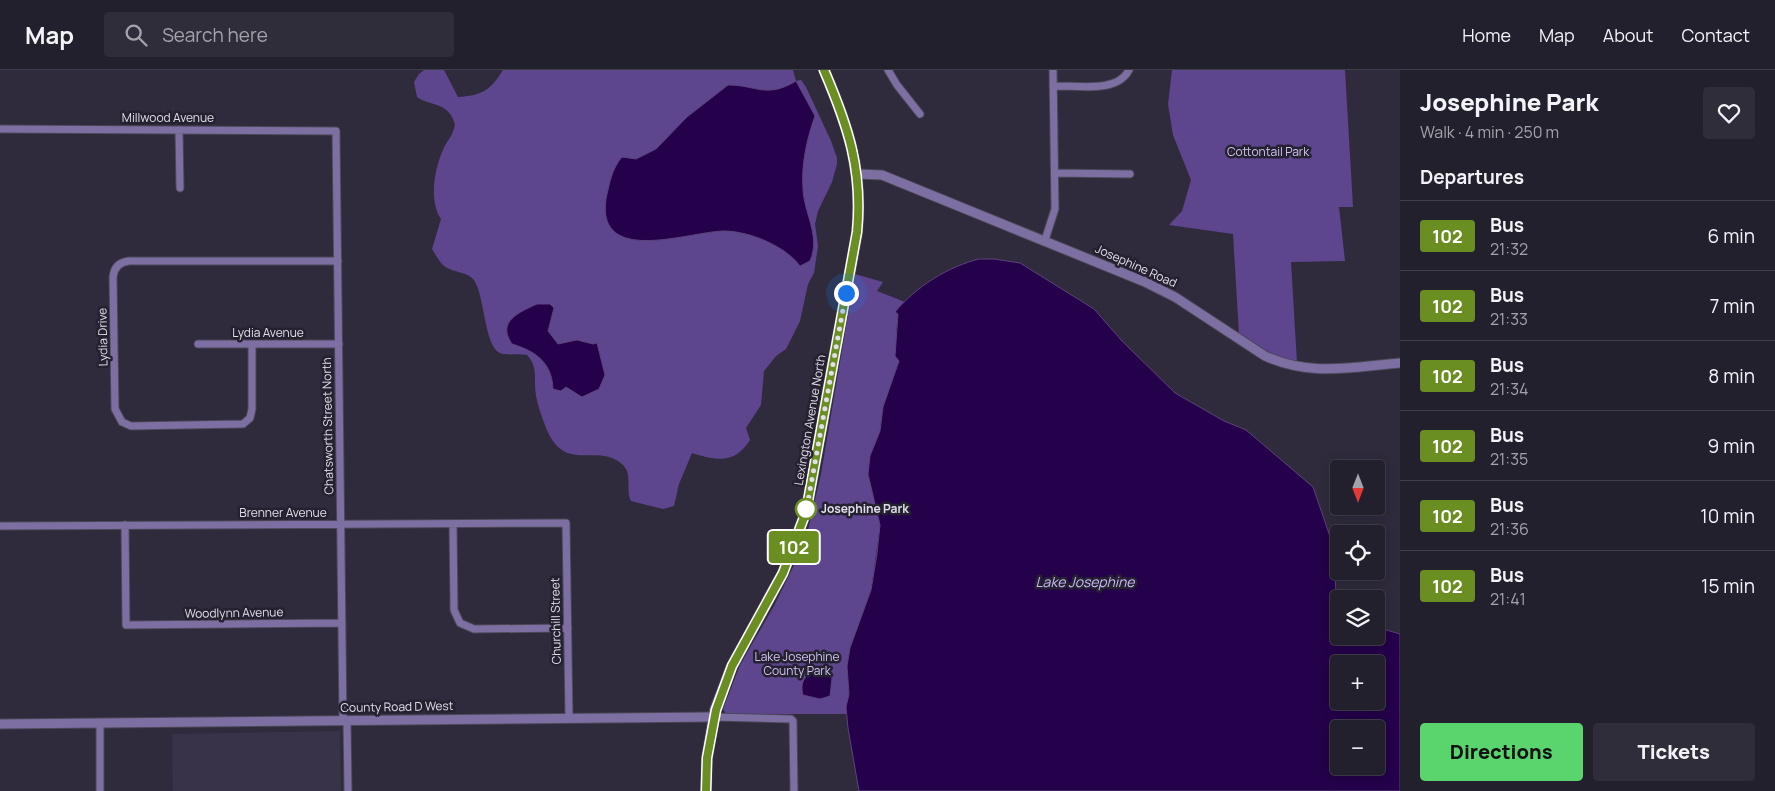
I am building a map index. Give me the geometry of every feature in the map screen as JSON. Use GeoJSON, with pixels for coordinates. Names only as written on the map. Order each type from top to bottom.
{"type":"FeatureCollection","features":[{"type":"Feature","properties":{"kind":"main road","name":"Lexington Avenue North"},"geometry":{"type":"LineString","coordinates":[[706,791],[707,758],[713,717],[732,666],[783,573],[806,512],[857,232],[859,198],[857,174],[847,127],[824,70]]}},
{"type":"Feature","properties":{"kind":"street"},"geometry":{"type":"LineString","coordinates":[[888,70],[897,86],[920,114]]}},
{"type":"Feature","properties":{"kind":"street"},"geometry":{"type":"LineString","coordinates":[[1044,240],[1055,210],[1053,70]]}},
{"type":"Feature","properties":{"kind":"street"},"geometry":{"type":"LineString","coordinates":[[1054,86],[1113,84],[1123,79],[1129,70]]}},
{"type":"Feature","properties":{"kind":"street","name":"Millwood Avenue"},"geometry":{"type":"LineString","coordinates":[[0,129],[336,131]]}},
{"type":"Feature","properties":{"kind":"street"},"geometry":{"type":"LineString","coordinates":[[180,130],[180,188]]}},
{"type":"Feature","properties":{"kind":"street","name":"Chatsworth Street North"},"geometry":{"type":"LineString","coordinates":[[336,131],[342,623],[348,791]]}},
{"type":"Feature","properties":{"kind":"street"},"geometry":{"type":"LineString","coordinates":[[1055,173],[1130,174]]}},
{"type":"Feature","properties":{"kind":"street","name":"Josephine Road"},"geometry":{"type":"LineString","coordinates":[[857,174],[882,175],[1159,288],[1265,356],[1278,362],[1320,370],[1400,362]]}},
{"type":"Feature","properties":{"kind":"street","name":"Lydia Drive"},"geometry":{"type":"LineString","coordinates":[[252,344],[252,409],[250,418],[243,424],[131,426],[122,422],[115,409],[113,277],[116,268],[129,260],[338,261]]}},
{"type":"Feature","properties":{"kind":"street","name":"Lydia Avenue"},"geometry":{"type":"LineString","coordinates":[[198,344],[339,344]]}},
{"type":"Feature","properties":{"kind":"street","name":"Brenner Avenue"},"geometry":{"type":"LineString","coordinates":[[0,526],[566,523]]}},
{"type":"Feature","properties":{"kind":"street","name":"Churchill Street"},"geometry":{"type":"LineString","coordinates":[[566,523],[569,718]]}},
{"type":"Feature","properties":{"kind":"street"},"geometry":{"type":"LineString","coordinates":[[453,524],[454,610],[460,623],[474,629],[568,628]]}},
{"type":"Feature","properties":{"kind":"street","name":"Woodlynn Avenue"},"geometry":{"type":"LineString","coordinates":[[125,525],[126,625],[342,623]]}},
{"type":"Feature","properties":{"kind":"street","name":"County Road D West"},"geometry":{"type":"LineString","coordinates":[[0,724],[787,717],[793,721],[794,791]]}},
{"type":"Feature","properties":{"kind":"street"},"geometry":{"type":"LineString","coordinates":[[100,723],[100,791]]}},
{"type":"Feature","properties":{"kind":"shaded area"},"geometry":{"type":"Polygon","coordinates":[[[340,731],[341,791],[173,791],[172,734],[340,731]]]}},
{"type":"Feature","properties":{"kind":"green space"},"geometry":{"type":"Polygon","coordinates":[[[424,70],[444,70],[458,97],[485,91],[494,83],[503,70],[793,70],[796,81],[801,80],[806,87],[831,141],[837,158],[837,164],[832,182],[818,211],[815,224],[818,246],[814,273],[808,284],[800,321],[786,349],[776,356],[764,371],[761,405],[746,428],[750,440],[744,448],[732,457],[717,459],[692,453],[679,484],[674,506],[663,509],[631,501],[629,497],[628,473],[623,465],[605,456],[576,455],[567,453],[559,447],[551,438],[544,423],[536,395],[534,369],[531,360],[527,355],[503,354],[495,349],[488,331],[478,287],[474,280],[467,275],[447,268],[432,249],[441,219],[435,203],[435,176],[440,158],[455,125],[452,117],[444,108],[417,97],[414,82],[424,70]]]}},
{"type":"Feature","properties":{"kind":"green space","name":"Cottontail Park"},"geometry":{"type":"Polygon","coordinates":[[[1172,70],[1345,70],[1353,207],[1339,207],[1345,261],[1291,262],[1297,363],[1282,360],[1239,334],[1233,234],[1169,225],[1182,211],[1191,180],[1173,135],[1168,104],[1172,70]]]}},
{"type":"Feature","properties":{"kind":"green space","name":"Lake Josephine County Park"},"geometry":{"type":"Polygon","coordinates":[[[855,274],[883,282],[877,291],[905,302],[898,313],[896,335],[899,361],[883,407],[880,431],[870,456],[868,474],[880,525],[871,590],[850,648],[847,665],[849,694],[847,714],[726,714],[723,709],[740,665],[774,606],[805,543],[821,474],[855,274]]]}},
{"type":"Feature","properties":{"kind":"water"},"geometry":{"type":"Polygon","coordinates":[[[796,81],[815,116],[807,142],[803,171],[804,198],[814,243],[810,261],[800,266],[777,246],[756,237],[736,232],[711,232],[671,239],[650,240],[631,239],[616,233],[607,220],[606,199],[613,171],[622,157],[636,159],[656,149],[687,117],[728,85],[769,90],[786,86],[796,81]]]}},
{"type":"Feature","properties":{"kind":"water","name":"Lake Josephine"},"geometry":{"type":"Polygon","coordinates":[[[979,259],[1020,263],[1094,309],[1122,341],[1175,393],[1224,421],[1246,430],[1313,487],[1330,536],[1330,580],[1335,580],[1336,590],[1330,590],[1330,645],[1385,645],[1385,630],[1400,634],[1400,791],[859,791],[848,728],[846,707],[849,694],[847,666],[850,648],[871,590],[877,554],[880,525],[868,474],[870,456],[880,431],[883,407],[899,361],[895,356],[898,314],[895,312],[922,286],[955,267],[979,259]]]}},
{"type":"Feature","properties":{"kind":"water"},"geometry":{"type":"Polygon","coordinates":[[[537,304],[550,304],[554,308],[548,331],[558,344],[577,340],[593,344],[597,343],[605,375],[599,389],[582,397],[566,387],[561,391],[553,389],[550,372],[541,359],[528,350],[512,344],[508,336],[508,323],[517,314],[537,304]]]}},
{"type":"Feature","properties":{"kind":"water"},"geometry":{"type":"Polygon","coordinates":[[[822,670],[832,678],[830,696],[820,699],[803,695],[802,685],[805,678],[812,673],[822,670]]]}},
{"type":"Feature","properties":{"kind":"bus line","name":"102"},"geometry":{"type":"LineString","coordinates":[[706,791],[707,758],[713,717],[729,672],[778,584],[796,542],[806,512],[857,232],[859,198],[852,145],[847,127],[824,70]]}},
{"type":"Feature","properties":{"kind":"place","name":"Josephine Park"},"geometry":{"type":"Point","coordinates":[806,509]}},
{"type":"Feature","properties":{"kind":"route"},"geometry":{"type":"LineString","coordinates":[[806,509],[806,512],[846,293]]}}]}
